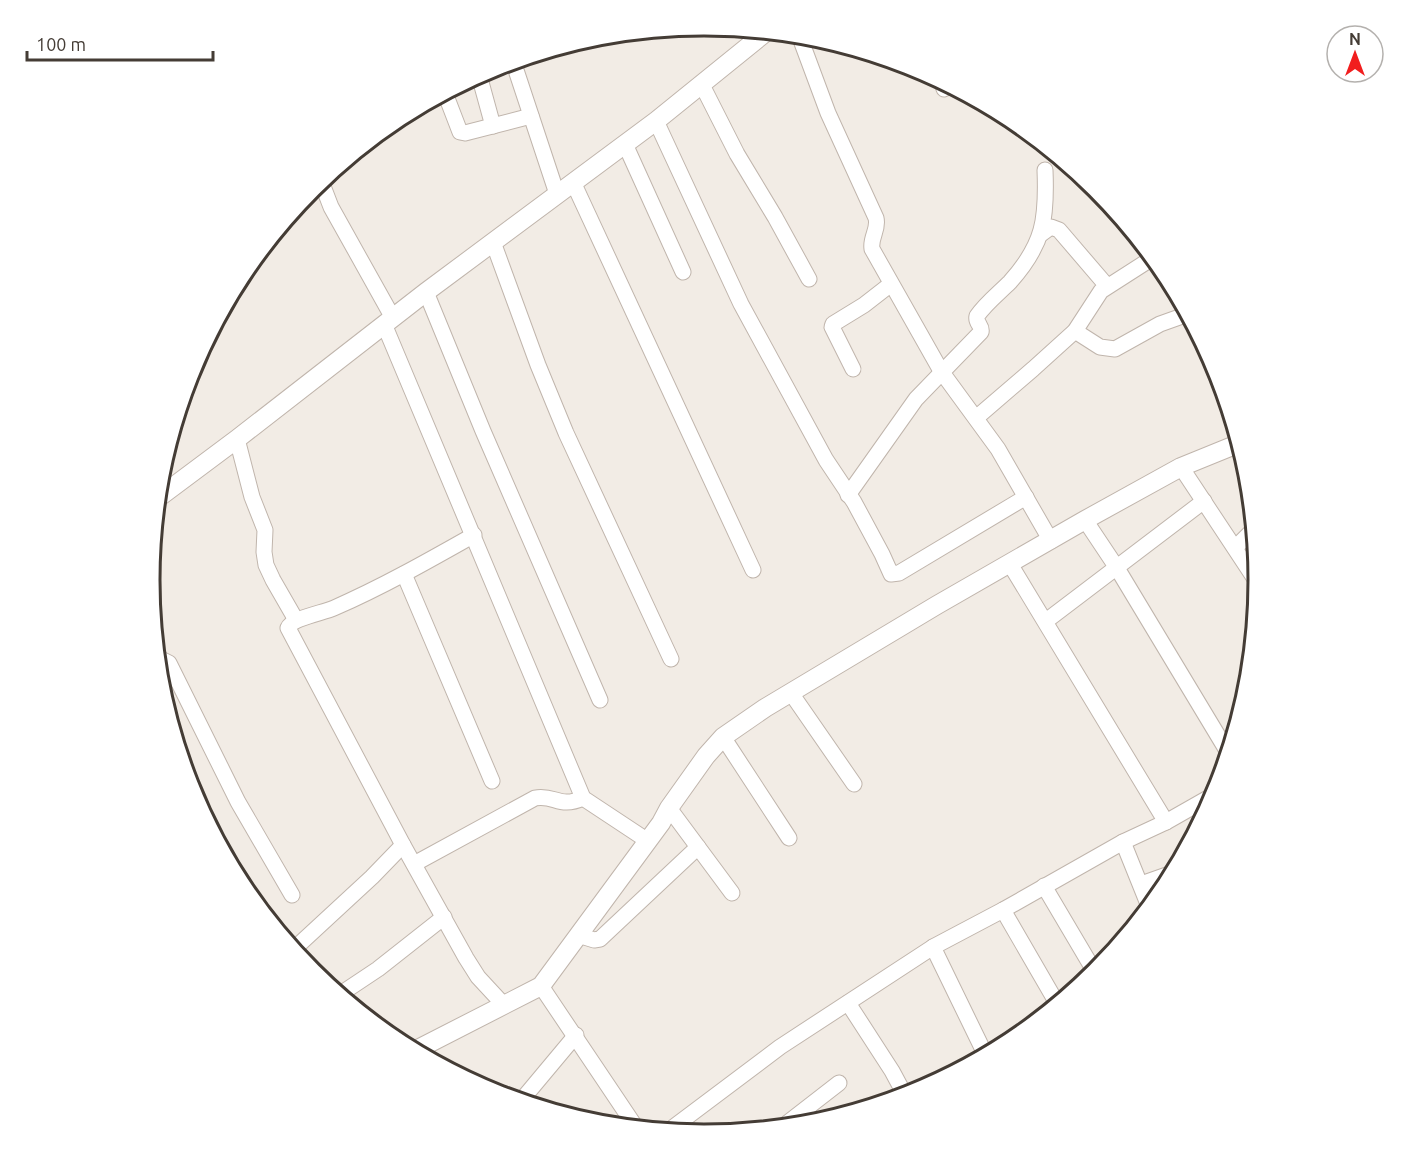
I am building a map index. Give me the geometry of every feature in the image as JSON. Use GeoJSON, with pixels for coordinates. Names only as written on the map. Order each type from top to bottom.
{"type":"FeatureCollection","features":[{"type":"Feature","properties":{"kind":"street"},"geometry":{"type":"LineString","coordinates":[[168,486],[237,440],[426,291],[656,121],[702,85],[754,39]]}},
{"type":"Feature","properties":{"kind":"street"},"geometry":{"type":"LineString","coordinates":[[803,45],[828,113],[876,218],[878,227],[872,239],[872,249],[941,371],[998,449],[1051,542]]}},
{"type":"Feature","properties":{"kind":"street"},"geometry":{"type":"LineString","coordinates":[[516,70],[557,194]]}},
{"type":"Feature","properties":{"kind":"street"},"geometry":{"type":"LineString","coordinates":[[482,83],[493,126]]}},
{"type":"Feature","properties":{"kind":"street"},"geometry":{"type":"LineString","coordinates":[[702,85],[737,154],[775,216],[808,279]]}},
{"type":"Feature","properties":{"kind":"street"},"geometry":{"type":"LineString","coordinates":[[448,101],[460,132],[465,134],[531,116]]}},
{"type":"Feature","properties":{"kind":"street"},"geometry":{"type":"LineString","coordinates":[[656,121],[741,304],[826,460],[882,554],[888,572],[894,575],[1032,508]]}},
{"type":"Feature","properties":{"kind":"street"},"geometry":{"type":"LineString","coordinates":[[625,144],[683,272]]}},
{"type":"Feature","properties":{"kind":"street"},"geometry":{"type":"LineString","coordinates":[[848,495],[916,399],[981,332],[977,316],[1024,265],[1040,235],[1046,208],[1045,170]]}},
{"type":"Feature","properties":{"kind":"street"},"geometry":{"type":"LineString","coordinates":[[573,182],[753,570]]}},
{"type":"Feature","properties":{"kind":"street"},"geometry":{"type":"LineString","coordinates":[[324,190],[388,321],[474,535],[590,803]]}},
{"type":"Feature","properties":{"kind":"street"},"geometry":{"type":"LineString","coordinates":[[1040,235],[1051,227],[1059,230],[1107,286]]}},
{"type":"Feature","properties":{"kind":"street"},"geometry":{"type":"LineString","coordinates":[[493,242],[566,433],[671,659]]}},
{"type":"Feature","properties":{"kind":"street"},"geometry":{"type":"LineString","coordinates":[[976,418],[1074,331],[1096,297],[1107,286],[1146,262]]}},
{"type":"Feature","properties":{"kind":"street"},"geometry":{"type":"LineString","coordinates":[[853,369],[832,325],[864,305],[891,284]]}},
{"type":"Feature","properties":{"kind":"street"},"geometry":{"type":"LineString","coordinates":[[426,291],[483,431],[600,700]]}},
{"type":"Feature","properties":{"kind":"street"},"geometry":{"type":"LineString","coordinates":[[1074,331],[1100,348],[1115,349],[1160,324],[1181,317]]}},
{"type":"Feature","properties":{"kind":"street"},"geometry":{"type":"LineString","coordinates":[[237,440],[252,497],[265,530],[266,565],[296,620]]}},
{"type":"Feature","properties":{"kind":"street"},"geometry":{"type":"LineString","coordinates":[[423,1046],[541,986],[648,841],[706,756],[723,737],[765,708],[1085,520],[1181,467],[1232,446]]}},
{"type":"Feature","properties":{"kind":"street"},"geometry":{"type":"LineString","coordinates":[[1181,467],[1249,569]]}},
{"type":"Feature","properties":{"kind":"street"},"geometry":{"type":"LineString","coordinates":[[1046,621],[1204,501]]}},
{"type":"Feature","properties":{"kind":"street"},"geometry":{"type":"LineString","coordinates":[[1085,520],[1117,568],[1223,745]]}},
{"type":"Feature","properties":{"kind":"street"},"geometry":{"type":"LineString","coordinates":[[474,535],[404,574],[331,609],[296,620],[289,625],[290,631],[403,845],[484,982],[503,1004]]}},
{"type":"Feature","properties":{"kind":"street"},"geometry":{"type":"LineString","coordinates":[[1235,548],[1247,536]]}},
{"type":"Feature","properties":{"kind":"street"},"geometry":{"type":"LineString","coordinates":[[1010,564],[1166,822]]}},
{"type":"Feature","properties":{"kind":"street"},"geometry":{"type":"LineString","coordinates":[[404,574],[492,781]]}},
{"type":"Feature","properties":{"kind":"street"},"geometry":{"type":"LineString","coordinates":[[166,662],[238,802],[292,895]]}},
{"type":"Feature","properties":{"kind":"street"},"geometry":{"type":"LineString","coordinates":[[791,693],[854,784]]}},
{"type":"Feature","properties":{"kind":"street"},"geometry":{"type":"LineString","coordinates":[[723,737],[789,838]]}},
{"type":"Feature","properties":{"kind":"street"},"geometry":{"type":"LineString","coordinates":[[414,864],[535,798],[543,797],[564,803],[590,803],[648,841]]}},
{"type":"Feature","properties":{"kind":"street"},"geometry":{"type":"LineString","coordinates":[[677,1124],[780,1047],[933,947],[1004,910],[1123,842],[1166,822],[1202,801]]}},
{"type":"Feature","properties":{"kind":"street"},"geometry":{"type":"LineString","coordinates":[[669,808],[732,893]]}},
{"type":"Feature","properties":{"kind":"street"},"geometry":{"type":"LineString","coordinates":[[1123,842],[1146,898]]}},
{"type":"Feature","properties":{"kind":"street"},"geometry":{"type":"LineString","coordinates":[[300,945],[372,878],[403,845]]}},
{"type":"Feature","properties":{"kind":"street"},"geometry":{"type":"LineString","coordinates":[[579,935],[594,940],[600,939],[698,847]]}},
{"type":"Feature","properties":{"kind":"street"},"geometry":{"type":"LineString","coordinates":[[1141,884],[1161,877]]}},
{"type":"Feature","properties":{"kind":"street"},"geometry":{"type":"LineString","coordinates":[[1044,886],[1091,965]]}},
{"type":"Feature","properties":{"kind":"street"},"geometry":{"type":"LineString","coordinates":[[1004,910],[1054,998]]}},
{"type":"Feature","properties":{"kind":"street"},"geometry":{"type":"LineString","coordinates":[[346,991],[378,969],[444,917]]}},
{"type":"Feature","properties":{"kind":"street"},"geometry":{"type":"LineString","coordinates":[[933,947],[982,1049]]}},
{"type":"Feature","properties":{"kind":"street"},"geometry":{"type":"LineString","coordinates":[[541,986],[631,1120]]}},
{"type":"Feature","properties":{"kind":"street"},"geometry":{"type":"LineString","coordinates":[[848,1004],[902,1088]]}},
{"type":"Feature","properties":{"kind":"street"},"geometry":{"type":"LineString","coordinates":[[526,1095],[576,1035]]}},
{"type":"Feature","properties":{"kind":"street"},"geometry":{"type":"LineString","coordinates":[[794,1117],[838,1083]]}}]}
